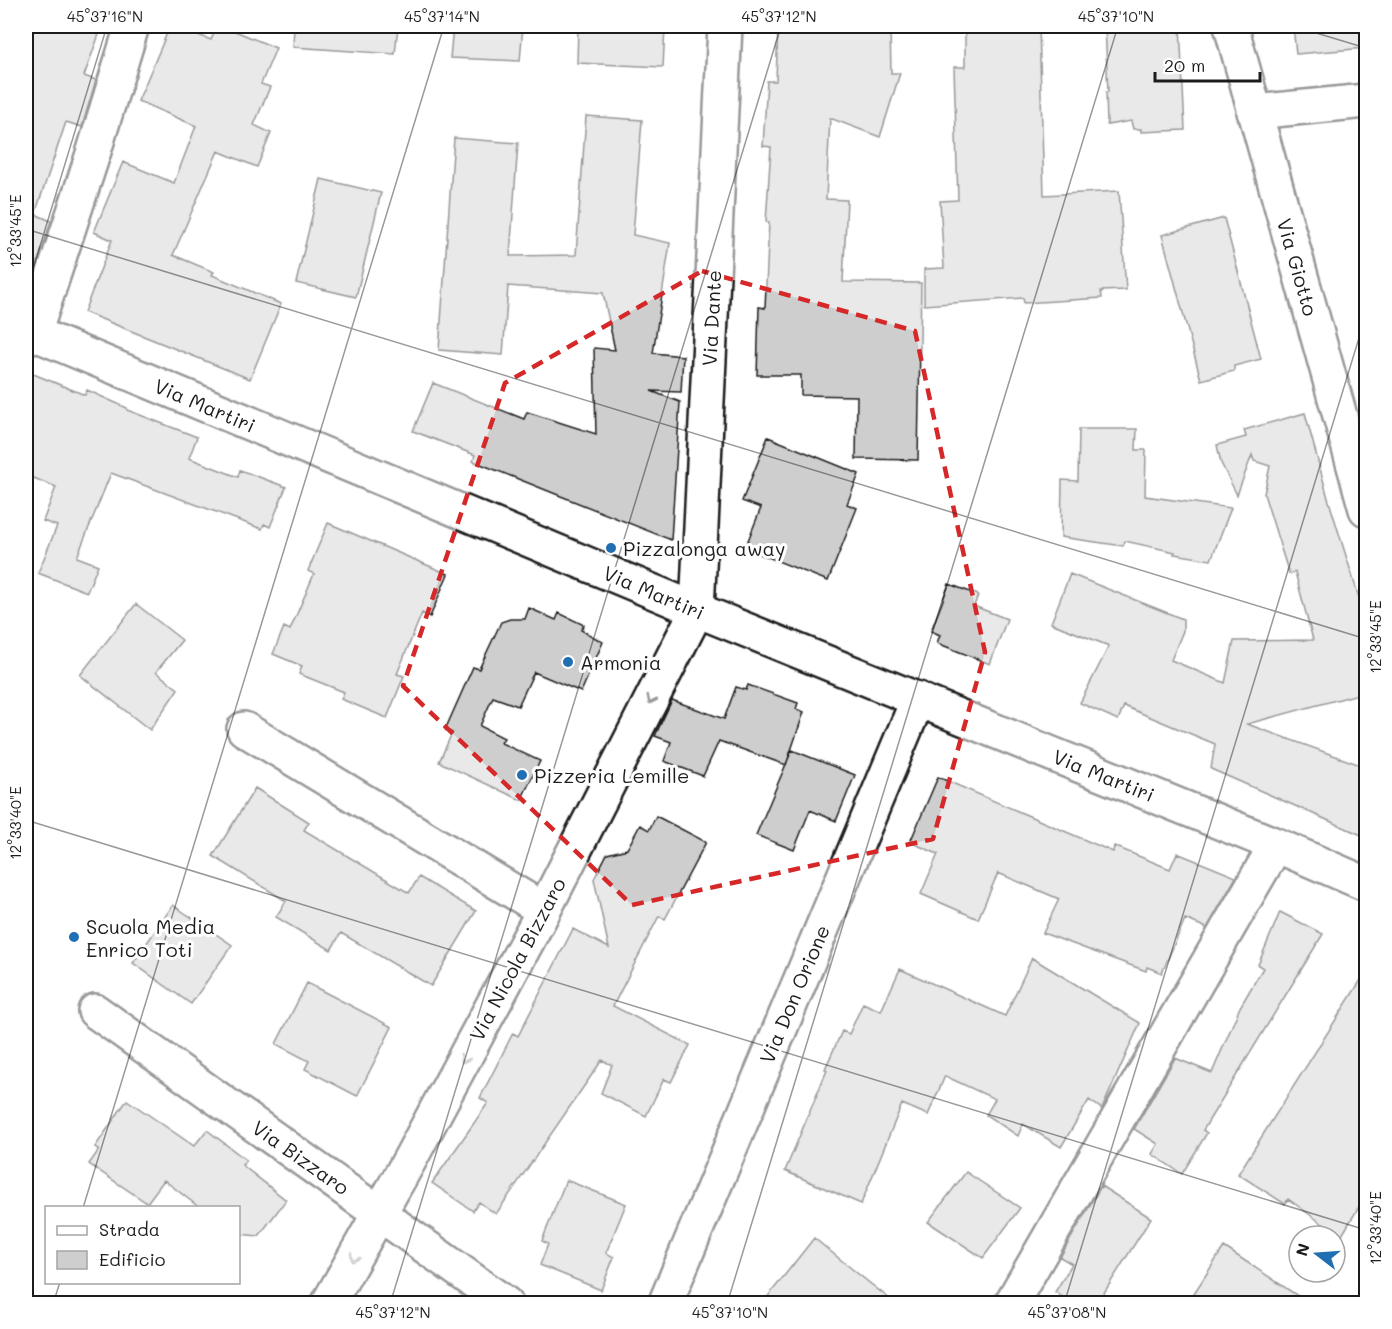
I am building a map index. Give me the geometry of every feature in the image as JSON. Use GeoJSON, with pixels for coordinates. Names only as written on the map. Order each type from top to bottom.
{"type":"FeatureCollection","features":[{"type":"Feature","properties":{"kind":"street","name":"Via Martiri"},"geometry":{"type":"LineString","coordinates":[[132,26],[94,151],[30,332],[697,610],[1276,845],[1366,884]]}},
{"type":"Feature","properties":{"kind":"street","name":"Via Dante"},"geometry":{"type":"LineString","coordinates":[[697,610],[726,26]]}},
{"type":"Feature","properties":{"kind":"street","name":"Via Giotto"},"geometry":{"type":"LineString","coordinates":[[1231,26],[1366,509]]}},
{"type":"Feature","properties":{"kind":"street"},"geometry":{"type":"LineString","coordinates":[[1254,112],[1366,101]]}},
{"type":"Feature","properties":{"kind":"street","name":"Via Nicola Bizzaro"},"geometry":{"type":"LineString","coordinates":[[328,1304],[544,910],[697,610]]}},
{"type":"Feature","properties":{"kind":"street","name":"Via Don Orione"},"geometry":{"type":"LineString","coordinates":[[676,1299],[918,699]]}},
{"type":"Feature","properties":{"kind":"street"},"geometry":{"type":"LineString","coordinates":[[244,729],[544,910]]}},
{"type":"Feature","properties":{"kind":"street"},"geometry":{"type":"LineString","coordinates":[[1011,1304],[1276,845]]}},
{"type":"Feature","properties":{"kind":"street","name":"Via Bizzaro"},"geometry":{"type":"LineString","coordinates":[[95,1011],[506,1304]]}},
{"type":"Feature","properties":{"kind":"highlighted area"},"geometry":{"type":"Polygon","coordinates":[[[702,271],[915,331],[985,652],[933,839],[632,905],[403,686],[505,383],[702,271]]]}},
{"type":"Feature","properties":{"kind":"building"},"geometry":{"type":"Polygon","coordinates":[[[26,26],[102,26],[84,76],[96,80],[82,127],[66,122],[35,214],[51,221],[27,296],[26,26]]]}},
{"type":"Feature","properties":{"kind":"building"},"geometry":{"type":"Polygon","coordinates":[[[170,26],[211,40],[217,26],[223,26],[276,48],[261,84],[270,87],[254,125],[271,133],[257,167],[218,151],[173,255],[214,272],[212,275],[281,304],[250,379],[84,312],[112,240],[94,232],[123,162],[174,183],[196,126],[138,101],[170,26]]]}},
{"type":"Feature","properties":{"kind":"building"},"geometry":{"type":"Polygon","coordinates":[[[294,26],[398,26],[395,54],[293,47],[294,26]]]}},
{"type":"Feature","properties":{"kind":"building"},"geometry":{"type":"Polygon","coordinates":[[[453,26],[523,26],[520,61],[450,58],[453,26]]]}},
{"type":"Feature","properties":{"kind":"building"},"geometry":{"type":"Polygon","coordinates":[[[578,26],[665,26],[663,67],[577,63],[578,26]]]}},
{"type":"Feature","properties":{"kind":"building"},"geometry":{"type":"Polygon","coordinates":[[[778,26],[890,26],[891,73],[900,73],[880,137],[830,118],[826,199],[847,200],[843,282],[921,283],[918,460],[856,459],[857,396],[801,395],[801,375],[757,375],[759,307],[765,308],[769,222],[766,222],[771,147],[763,146],[767,81],[776,81],[778,26]]]}},
{"type":"Feature","properties":{"kind":"building"},"geometry":{"type":"Polygon","coordinates":[[[965,26],[1039,26],[1044,195],[1119,191],[1126,290],[1101,291],[1102,298],[1024,303],[1023,298],[924,305],[924,269],[944,268],[940,201],[958,200],[954,67],[965,67],[965,26]]]}},
{"type":"Feature","properties":{"kind":"building"},"geometry":{"type":"Polygon","coordinates":[[[1105,26],[1180,26],[1185,130],[1141,132],[1141,129],[1133,129],[1131,121],[1107,125],[1105,26]]]}},
{"type":"Feature","properties":{"kind":"building"},"geometry":{"type":"Polygon","coordinates":[[[1293,26],[1366,26],[1366,48],[1296,54],[1293,26]]]}},
{"type":"Feature","properties":{"kind":"building"},"geometry":{"type":"Polygon","coordinates":[[[586,116],[642,120],[633,235],[670,243],[653,353],[683,356],[681,392],[651,391],[680,402],[671,540],[473,461],[475,455],[413,431],[433,383],[524,419],[527,412],[596,434],[594,348],[615,350],[603,293],[508,286],[503,355],[439,350],[454,138],[518,143],[510,256],[576,255],[586,116]]]}},
{"type":"Feature","properties":{"kind":"building"},"geometry":{"type":"Polygon","coordinates":[[[321,179],[381,193],[356,297],[296,283],[321,179]]]}},
{"type":"Feature","properties":{"kind":"building"},"geometry":{"type":"Polygon","coordinates":[[[1224,218],[1261,359],[1234,366],[1234,371],[1201,380],[1162,235],[1224,218]]]}},
{"type":"Feature","properties":{"kind":"building"},"geometry":{"type":"Polygon","coordinates":[[[26,371],[85,395],[87,390],[127,410],[197,437],[189,458],[238,477],[240,470],[286,487],[270,527],[264,524],[262,529],[111,473],[77,557],[98,565],[87,592],[38,573],[57,526],[43,521],[56,487],[26,475],[26,371]]]}},
{"type":"Feature","properties":{"kind":"building"},"geometry":{"type":"Polygon","coordinates":[[[1305,413],[1328,498],[1366,620],[1366,692],[1247,724],[1366,767],[1366,837],[1211,769],[1215,744],[1124,706],[1118,720],[1080,703],[1109,646],[1051,623],[1070,574],[1183,619],[1183,631],[1171,660],[1225,683],[1234,641],[1313,640],[1295,572],[1289,574],[1264,494],[1270,466],[1254,461],[1252,455],[1237,495],[1221,463],[1217,445],[1246,437],[1244,430],[1305,413]]]}},
{"type":"Feature","properties":{"kind":"building"},"geometry":{"type":"Polygon","coordinates":[[[1079,429],[1137,429],[1136,450],[1146,450],[1145,496],[1231,508],[1211,560],[1174,554],[1175,552],[1125,541],[1123,546],[1061,537],[1062,480],[1078,481],[1079,429]]]}},
{"type":"Feature","properties":{"kind":"building"},"geometry":{"type":"Polygon","coordinates":[[[768,437],[859,474],[847,504],[857,508],[828,581],[745,548],[761,508],[742,501],[768,437]]]}},
{"type":"Feature","properties":{"kind":"building"},"geometry":{"type":"Polygon","coordinates":[[[328,523],[448,574],[430,617],[422,613],[397,674],[404,676],[387,718],[341,699],[344,692],[299,674],[302,666],[273,654],[284,627],[290,630],[314,574],[308,571],[328,523]]]}},
{"type":"Feature","properties":{"kind":"building"},"geometry":{"type":"Polygon","coordinates":[[[949,584],[978,595],[974,606],[1007,619],[990,664],[937,643],[940,635],[931,631],[949,584]]]}},
{"type":"Feature","properties":{"kind":"building"},"geometry":{"type":"Polygon","coordinates":[[[136,604],[182,640],[156,672],[178,689],[150,730],[80,675],[136,604]]]}},
{"type":"Feature","properties":{"kind":"building"},"geometry":{"type":"Polygon","coordinates":[[[529,608],[556,620],[559,613],[584,625],[581,630],[603,642],[581,692],[534,672],[518,706],[493,697],[480,726],[504,738],[501,743],[540,761],[521,800],[439,762],[452,733],[445,730],[473,667],[479,669],[501,622],[510,619],[525,619],[529,608]]]}},
{"type":"Feature","properties":{"kind":"building"},"geometry":{"type":"Polygon","coordinates":[[[748,685],[798,703],[796,709],[804,712],[786,765],[719,741],[703,776],[664,761],[671,742],[655,736],[672,700],[724,719],[736,687],[746,690],[748,685]]]}},
{"type":"Feature","properties":{"kind":"building"},"geometry":{"type":"Polygon","coordinates":[[[792,750],[855,775],[836,821],[810,810],[794,850],[756,835],[792,750]]]}},
{"type":"Feature","properties":{"kind":"building"},"geometry":{"type":"Polygon","coordinates":[[[938,777],[1113,852],[1114,846],[1170,869],[1177,853],[1236,877],[1207,928],[1185,919],[1162,973],[1147,967],[1146,971],[1043,933],[1059,899],[998,873],[978,919],[921,894],[938,854],[910,842],[938,777]]]}},
{"type":"Feature","properties":{"kind":"building"},"geometry":{"type":"Polygon","coordinates":[[[255,788],[309,822],[304,830],[409,893],[419,877],[476,911],[431,986],[341,933],[331,950],[276,917],[286,901],[213,856],[255,788]]]}},
{"type":"Feature","properties":{"kind":"building"},"geometry":{"type":"Polygon","coordinates":[[[656,816],[706,842],[665,919],[659,916],[613,1006],[690,1045],[671,1082],[664,1079],[646,1116],[601,1093],[612,1065],[602,1060],[496,1214],[479,1202],[473,1211],[432,1183],[488,1103],[480,1098],[513,1033],[518,1036],[573,929],[609,948],[594,879],[607,854],[627,849],[640,825],[649,830],[656,816]]]}},
{"type":"Feature","properties":{"kind":"building"},"geometry":{"type":"Polygon","coordinates":[[[173,905],[232,945],[191,1004],[133,963],[173,905]]]}},
{"type":"Feature","properties":{"kind":"building"},"geometry":{"type":"Polygon","coordinates":[[[1280,912],[1323,934],[1203,1130],[1207,1133],[1182,1174],[1152,1154],[1158,1144],[1134,1129],[1175,1058],[1212,1073],[1240,1007],[1263,968],[1258,965],[1280,912]]]}},
{"type":"Feature","properties":{"kind":"building"},"geometry":{"type":"Polygon","coordinates":[[[1032,958],[1140,1023],[1102,1109],[1089,1100],[1061,1147],[1023,1124],[1018,1136],[986,1115],[995,1099],[945,1076],[928,1115],[902,1104],[861,1204],[785,1171],[842,1031],[849,1034],[863,1003],[881,1011],[900,969],[1005,1016],[1032,958]]]}},
{"type":"Feature","properties":{"kind":"building"},"geometry":{"type":"Polygon","coordinates":[[[1366,972],[1366,1195],[1347,1227],[1347,1224],[1323,1224],[1288,1199],[1285,1204],[1238,1174],[1366,972]]]}},
{"type":"Feature","properties":{"kind":"building"},"geometry":{"type":"Polygon","coordinates":[[[307,983],[392,1027],[357,1096],[305,1069],[309,1061],[276,1044],[307,983]]]}},
{"type":"Feature","properties":{"kind":"building"},"geometry":{"type":"Polygon","coordinates":[[[127,1100],[194,1146],[207,1130],[246,1160],[242,1165],[286,1200],[259,1236],[240,1234],[240,1206],[197,1206],[164,1180],[147,1203],[89,1164],[99,1150],[95,1147],[127,1100]]]}},
{"type":"Feature","properties":{"kind":"building"},"geometry":{"type":"Polygon","coordinates":[[[966,1172],[1020,1208],[983,1258],[928,1222],[966,1172]]]}},
{"type":"Feature","properties":{"kind":"building"},"geometry":{"type":"Polygon","coordinates":[[[566,1180],[626,1204],[606,1253],[614,1257],[601,1290],[540,1265],[548,1244],[542,1241],[566,1180]]]}},
{"type":"Feature","properties":{"kind":"building"},"geometry":{"type":"Polygon","coordinates":[[[1101,1186],[1151,1218],[1097,1304],[1073,1304],[1055,1292],[1072,1264],[1060,1257],[1101,1186]]]}},
{"type":"Feature","properties":{"kind":"building"},"geometry":{"type":"Polygon","coordinates":[[[814,1238],[857,1273],[896,1304],[762,1304],[814,1238]]]}},
{"type":"Feature","properties":{"kind":"building"},"geometry":{"type":"Polygon","coordinates":[[[1224,1247],[1310,1304],[1187,1304],[1224,1247]]]}},
{"type":"Feature","properties":{"kind":"place","name":"Pizzalonga away"},"geometry":{"type":"Point","coordinates":[611,548]}},
{"type":"Feature","properties":{"kind":"place","name":"Armonia"},"geometry":{"type":"Point","coordinates":[568,662]}},
{"type":"Feature","properties":{"kind":"place","name":"Pizzeria Lemille"},"geometry":{"type":"Point","coordinates":[522,775]}},
{"type":"Feature","properties":{"kind":"place","name":"Scuola Media Enrico Toti"},"geometry":{"type":"Point","coordinates":[74,937]}}]}
